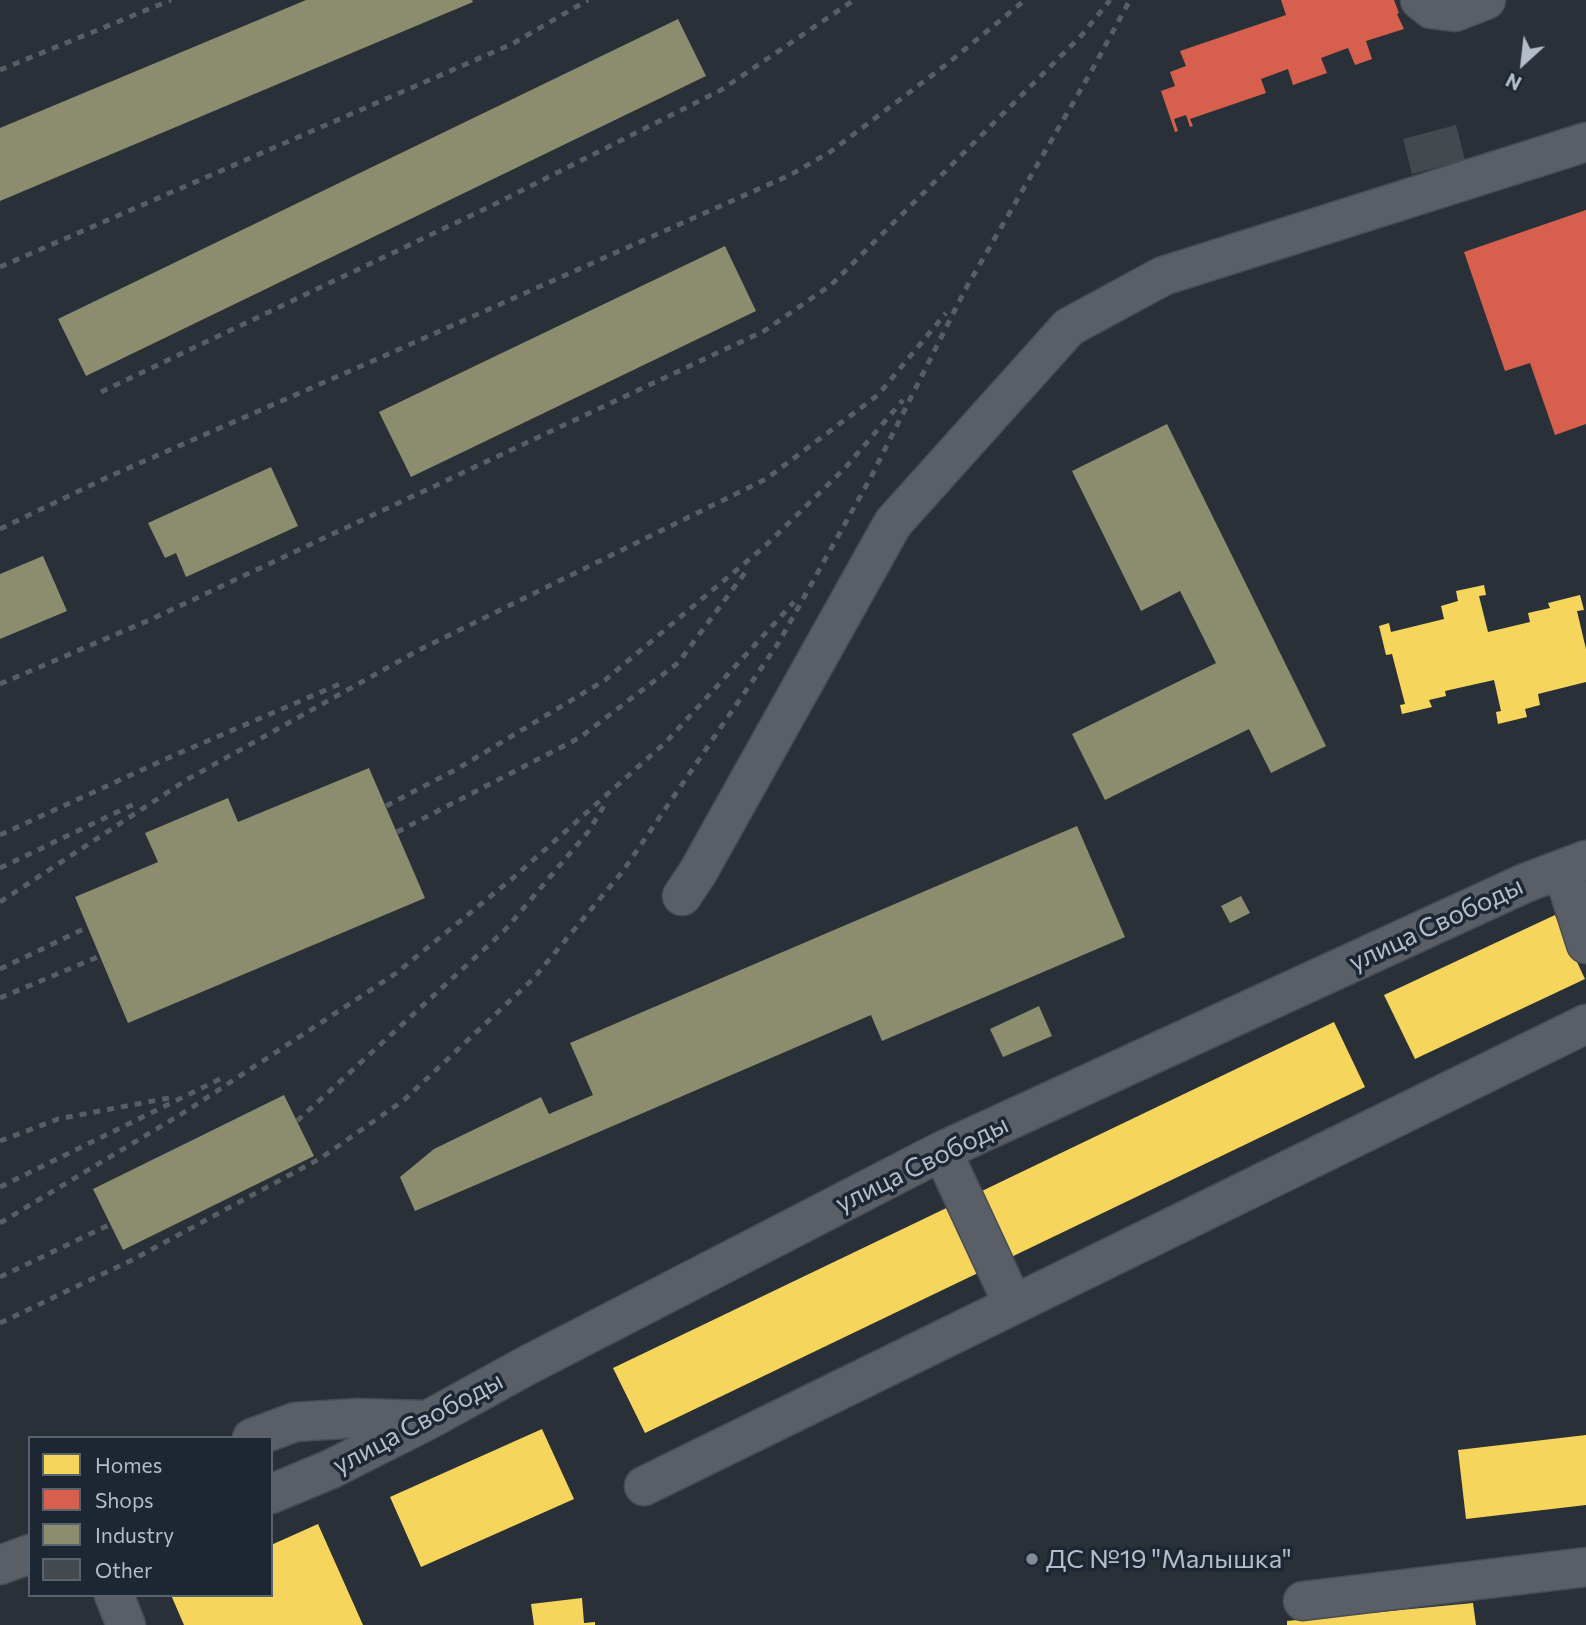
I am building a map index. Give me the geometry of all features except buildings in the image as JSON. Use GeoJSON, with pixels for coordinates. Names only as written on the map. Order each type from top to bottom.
{"type":"FeatureCollection","features":[{"type":"Feature","properties":{"kind":"street"},"geometry":{"type":"LineString","coordinates":[[1420,0],[1431,9],[1455,12],[1486,0]]}},
{"type":"Feature","properties":{"kind":"street"},"geometry":{"type":"LineString","coordinates":[[682,896],[698,872],[893,523],[1069,327],[1163,276],[1586,142]]}},
{"type":"Feature","properties":{"kind":"street"},"geometry":{"type":"LineString","coordinates":[[1574,865],[1586,944]]}},
{"type":"Feature","properties":{"kind":"street","name":"улица Свободы"},"geometry":{"type":"LineString","coordinates":[[273,1493],[331,1469],[428,1420],[524,1367],[942,1151],[1525,883],[1574,865]]}},
{"type":"Feature","properties":{"kind":"street"},"geometry":{"type":"LineString","coordinates":[[644,1486],[1586,1024]]}},
{"type":"Feature","properties":{"kind":"street"},"geometry":{"type":"LineString","coordinates":[[942,1151],[1013,1304]]}},
{"type":"Feature","properties":{"kind":"street"},"geometry":{"type":"LineString","coordinates":[[257,1436],[295,1422],[358,1418],[428,1420]]}},
{"type":"Feature","properties":{"kind":"street"},"geometry":{"type":"LineString","coordinates":[[0,1565],[28,1555]]}},
{"type":"Feature","properties":{"kind":"street"},"geometry":{"type":"LineString","coordinates":[[1303,1601],[1586,1567]]}},
{"type":"Feature","properties":{"kind":"street"},"geometry":{"type":"LineString","coordinates":[[115,1597],[126,1625]]}},
{"type":"Feature","properties":{"kind":"railway"},"geometry":{"type":"LineString","coordinates":[[0,70],[171,0]]}},
{"type":"Feature","properties":{"kind":"railway"},"geometry":{"type":"LineString","coordinates":[[0,267],[512,44],[588,0]]}},
{"type":"Feature","properties":{"kind":"railway"},"geometry":{"type":"LineString","coordinates":[[101,392],[489,207],[721,90],[854,0]]}},
{"type":"Feature","properties":{"kind":"railway"},"geometry":{"type":"LineString","coordinates":[[0,529],[108,477],[790,175],[830,152],[947,64],[1025,0]]}},
{"type":"Feature","properties":{"kind":"railway"},"geometry":{"type":"LineString","coordinates":[[0,684],[154,618],[764,331],[831,285],[1081,36],[1110,0]]}},
{"type":"Feature","properties":{"kind":"railway"},"geometry":{"type":"LineString","coordinates":[[0,1323],[132,1260],[321,1158],[404,1100],[533,979],[623,871],[779,642],[871,477],[965,290],[1130,0]]}},
{"type":"Feature","properties":{"kind":"railway"},"geometry":{"type":"LineString","coordinates":[[0,902],[188,779],[419,650],[766,479],[878,395],[946,313]]}},
{"type":"Feature","properties":{"kind":"railway"},"geometry":{"type":"LineString","coordinates":[[386,806],[457,769],[605,680],[764,547],[845,468],[903,400]]}},
{"type":"Feature","properties":{"kind":"railway"},"geometry":{"type":"LineString","coordinates":[[397,832],[579,738],[678,663],[747,570]]}},
{"type":"Feature","properties":{"kind":"railway"},"geometry":{"type":"LineString","coordinates":[[0,1223],[188,1110],[395,974],[513,878],[666,742],[794,602]]}},
{"type":"Feature","properties":{"kind":"railway"},"geometry":{"type":"LineString","coordinates":[[0,835],[168,758],[342,683]]}},
{"type":"Feature","properties":{"kind":"railway"},"geometry":{"type":"LineString","coordinates":[[297,1121],[505,930],[588,832],[607,801]]}},
{"type":"Feature","properties":{"kind":"railway"},"geometry":{"type":"LineString","coordinates":[[0,868],[134,804]]}},
{"type":"Feature","properties":{"kind":"railway"},"geometry":{"type":"LineString","coordinates":[[0,969],[88,927]]}},
{"type":"Feature","properties":{"kind":"railway"},"geometry":{"type":"LineString","coordinates":[[0,998],[100,956]]}},
{"type":"Feature","properties":{"kind":"railway"},"geometry":{"type":"LineString","coordinates":[[0,1187],[220,1079]]}},
{"type":"Feature","properties":{"kind":"railway"},"geometry":{"type":"LineString","coordinates":[[0,1141],[58,1119],[169,1098]]}},
{"type":"Feature","properties":{"kind":"railway"},"geometry":{"type":"LineString","coordinates":[[0,1277],[111,1224]]}},
{"type":"Feature","properties":{"kind":"place","name":"ДС №19 \"Малышка\""},"geometry":{"type":"Point","coordinates":[1032,1559]}}]}
